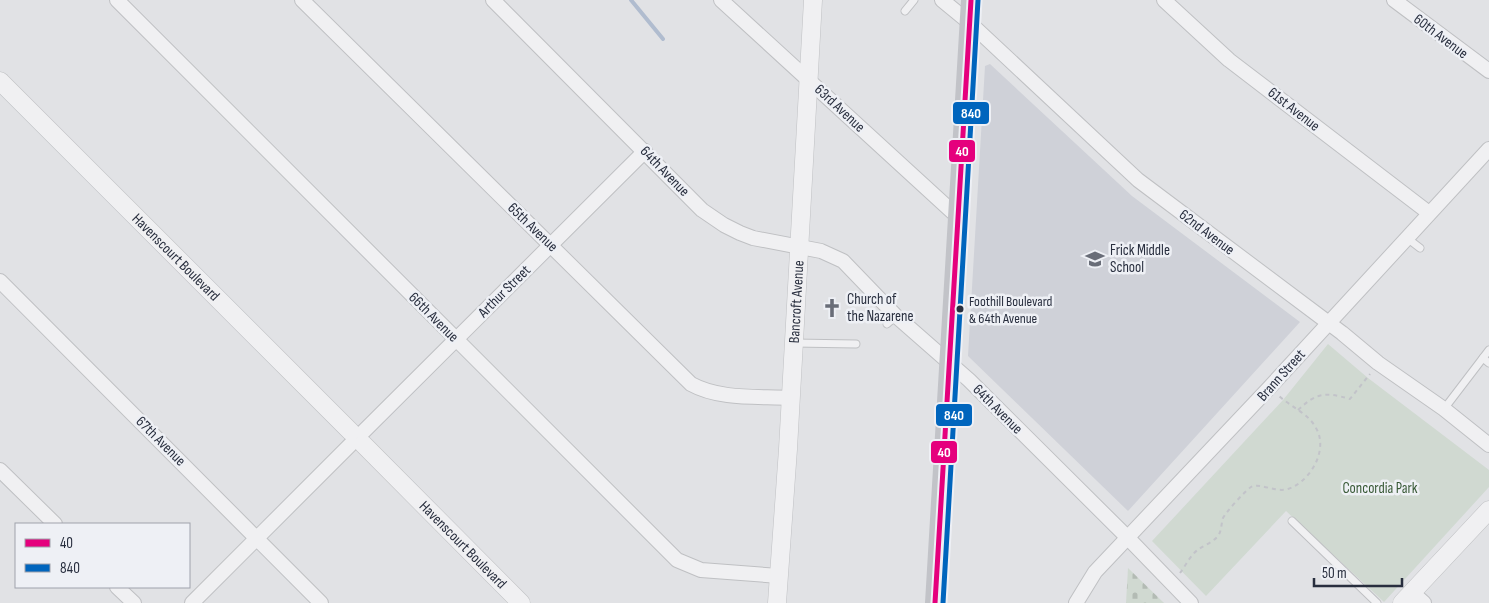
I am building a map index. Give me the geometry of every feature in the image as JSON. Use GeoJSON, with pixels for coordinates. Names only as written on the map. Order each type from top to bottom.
{"type":"FeatureCollection","features":[{"type":"Feature","properties":{"kind":"main road"},"geometry":{"type":"LineString","coordinates":[[935,603],[971,0]]}},
{"type":"Feature","properties":{"kind":"street","name":"66th Avenue"},"geometry":{"type":"LineString","coordinates":[[117,0],[677,560],[700,570],[779,576]]}},
{"type":"Feature","properties":{"kind":"street","name":"65th Avenue"},"geometry":{"type":"LineString","coordinates":[[302,0],[691,384],[702,390],[718,394],[791,398]]}},
{"type":"Feature","properties":{"kind":"street","name":"64th Avenue"},"geometry":{"type":"LineString","coordinates":[[493,0],[702,210],[724,225],[753,238],[821,251],[843,260],[892,320],[950,363],[969,380],[1191,603]]}},
{"type":"Feature","properties":{"kind":"street","name":"63rd Avenue"},"geometry":{"type":"LineString","coordinates":[[721,0],[958,217]]}},
{"type":"Feature","properties":{"kind":"street","name":"Bancroft Avenue"},"geometry":{"type":"LineString","coordinates":[[777,603],[791,398],[813,0]]}},
{"type":"Feature","properties":{"kind":"street","name":"62nd Avenue"},"geometry":{"type":"LineString","coordinates":[[942,0],[970,23],[1138,180],[1378,363],[1444,409],[1489,444]]}},
{"type":"Feature","properties":{"kind":"street","name":"61st Avenue"},"geometry":{"type":"LineString","coordinates":[[1164,0],[1229,60],[1428,213]]}},
{"type":"Feature","properties":{"kind":"street","name":"60th Avenue"},"geometry":{"type":"LineString","coordinates":[[1394,0],[1489,71]]}},
{"type":"Feature","properties":{"kind":"street","name":"Havenscourt Boulevard"},"geometry":{"type":"LineString","coordinates":[[0,81],[522,603]]}},
{"type":"Feature","properties":{"kind":"street","name":"Brann Street"},"geometry":{"type":"LineString","coordinates":[[1076,603],[1095,572],[1269,388],[1428,213],[1489,149]]}},
{"type":"Feature","properties":{"kind":"street","name":"Arthur Street"},"geometry":{"type":"LineString","coordinates":[[192,603],[645,151]]}},
{"type":"Feature","properties":{"kind":"street","name":"67th Avenue"},"geometry":{"type":"LineString","coordinates":[[0,281],[321,603]]}},
{"type":"Feature","properties":{"kind":"street"},"geometry":{"type":"LineString","coordinates":[[0,470],[54,523]]}},
{"type":"Feature","properties":{"kind":"street"},"geometry":{"type":"LineString","coordinates":[[1413,600],[1489,510]]}},
{"type":"Feature","properties":{"kind":"street"},"geometry":{"type":"LineString","coordinates":[[118,588],[134,603]]}},
{"type":"Feature","properties":{"kind":"lane"},"geometry":{"type":"LineString","coordinates":[[906,11],[914,0]]}},
{"type":"Feature","properties":{"kind":"lane"},"geometry":{"type":"LineString","coordinates":[[1407,238],[1420,248]]}},
{"type":"Feature","properties":{"kind":"lane"},"geometry":{"type":"LineString","coordinates":[[793,343],[856,344]]}},
{"type":"Feature","properties":{"kind":"lane"},"geometry":{"type":"LineString","coordinates":[[1444,409],[1486,361],[1489,350]]}},
{"type":"Feature","properties":{"kind":"lane"},"geometry":{"type":"LineString","coordinates":[[1292,521],[1377,603]]}},
{"type":"Feature","properties":{"kind":"path"},"geometry":{"type":"LineString","coordinates":[[1298,410],[1312,398],[1323,394],[1332,394],[1350,399],[1378,363]]}},
{"type":"Feature","properties":{"kind":"path"},"geometry":{"type":"LineString","coordinates":[[1173,584],[1192,555],[1218,535],[1222,529],[1224,516],[1250,488],[1259,485],[1272,490],[1287,490],[1312,472],[1319,455],[1320,436],[1317,429],[1298,410],[1269,388]]}},
{"type":"Feature","properties":{"kind":"shaded area","name":"Frick Middle School"},"geometry":{"type":"Polygon","coordinates":[[[990,64],[1132,196],[1300,322],[1128,511],[968,356],[985,66],[990,64]]]}},
{"type":"Feature","properties":{"kind":"green space","name":"Concordia Park"},"geometry":{"type":"Polygon","coordinates":[[[1328,344],[1368,378],[1489,470],[1489,487],[1384,602],[1286,511],[1206,596],[1152,541],[1283,400],[1328,344]]]}},
{"type":"Feature","properties":{"kind":"green space"},"geometry":{"type":"Polygon","coordinates":[[[1128,568],[1164,603],[1126,603],[1128,568]]]}},
{"type":"Feature","properties":{"kind":"waterway"},"geometry":{"type":"LineString","coordinates":[[631,0],[663,39]]}},
{"type":"Feature","properties":{"kind":"transit line","name":"40"},"geometry":{"type":"LineString","coordinates":[[935,603],[971,0]]}},
{"type":"Feature","properties":{"kind":"transit line","name":"840"},"geometry":{"type":"LineString","coordinates":[[943,603],[978,0]]}},
{"type":"Feature","properties":{"kind":"place","name":"Frick Middle School"},"geometry":{"type":"Point","coordinates":[1095,259]}},
{"type":"Feature","properties":{"kind":"place","name":"Church of the Nazarene"},"geometry":{"type":"Point","coordinates":[832,308]}},
{"type":"Feature","properties":{"kind":"place","name":"Foothill Boulevard & 64th Avenue"},"geometry":{"type":"Point","coordinates":[960,309]}}]}
